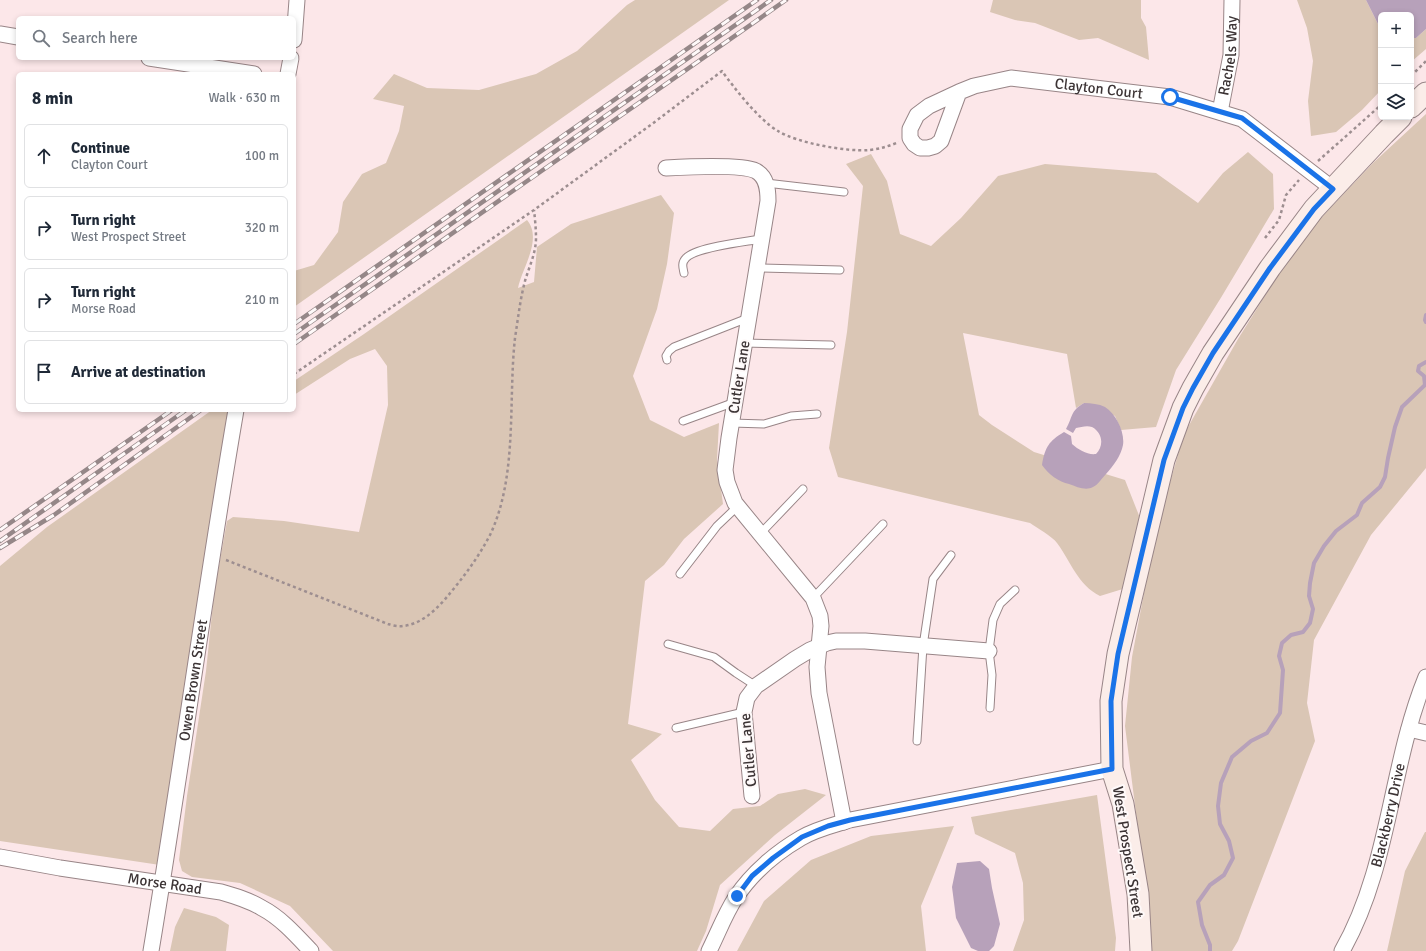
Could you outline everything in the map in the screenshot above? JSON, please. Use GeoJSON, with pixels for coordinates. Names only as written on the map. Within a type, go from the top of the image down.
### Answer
{"type":"FeatureCollection","features":[{"type":"Feature","properties":{"kind":"street"},"geometry":{"type":"LineString","coordinates":[[296,16],[297,0]]}},
{"type":"Feature","properties":{"kind":"street","name":"Rachels Way"},"geometry":{"type":"LineString","coordinates":[[1220,112],[1231,55],[1232,0]]}},
{"type":"Feature","properties":{"kind":"street"},"geometry":{"type":"LineString","coordinates":[[0,34],[16,37]]}},
{"type":"Feature","properties":{"kind":"street"},"geometry":{"type":"LineString","coordinates":[[163,60],[241,72]]}},
{"type":"Feature","properties":{"kind":"street"},"geometry":{"type":"LineString","coordinates":[[288,72],[291,60]]}},
{"type":"Feature","properties":{"kind":"street","name":"Clayton Court"},"geometry":{"type":"LineString","coordinates":[[910,138],[910,128],[917,115],[929,106],[974,86],[1011,78],[1170,97],[1242,118],[1333,189]]}},
{"type":"Feature","properties":{"kind":"street"},"geometry":{"type":"LineString","coordinates":[[910,138],[914,144],[920,148],[935,146],[941,142],[959,92]]}},
{"type":"Feature","properties":{"kind":"street"},"geometry":{"type":"LineString","coordinates":[[1414,105],[1426,93]]}},
{"type":"Feature","properties":{"kind":"street","name":"West Prospect Street"},"geometry":{"type":"LineString","coordinates":[[1140,951],[1138,894],[1123,804],[1112,769],[1111,701],[1118,654],[1164,460],[1183,408],[1193,388],[1213,353],[1270,268],[1314,209],[1398,120]]}},
{"type":"Feature","properties":{"kind":"street"},"geometry":{"type":"LineString","coordinates":[[666,168],[742,168],[756,171],[766,183]]}},
{"type":"Feature","properties":{"kind":"street","name":"Cutler Lane"},"geometry":{"type":"LineString","coordinates":[[766,183],[768,201],[725,470],[730,494],[760,534],[813,598],[820,616],[820,646],[817,667],[819,693],[844,822]]}},
{"type":"Feature","properties":{"kind":"street","name":"Owen Brown Street"},"geometry":{"type":"LineString","coordinates":[[151,951],[163,884],[212,555],[236,412]]}},
{"type":"Feature","properties":{"kind":"street","name":"Cutler Lane"},"geometry":{"type":"LineString","coordinates":[[752,796],[744,712],[746,698],[756,686],[795,659],[820,646],[836,642],[865,640],[988,651]]}},
{"type":"Feature","properties":{"kind":"street","name":"Blackberry Drive"},"geometry":{"type":"LineString","coordinates":[[1342,951],[1354,931],[1372,882],[1409,729],[1426,677]]}},
{"type":"Feature","properties":{"kind":"street"},"geometry":{"type":"LineString","coordinates":[[1409,729],[1426,733]]}},
{"type":"Feature","properties":{"kind":"street"},"geometry":{"type":"LineString","coordinates":[[709,951],[731,905],[752,876],[773,858],[802,837],[828,826],[844,822],[1112,769]]}},
{"type":"Feature","properties":{"kind":"street","name":"Morse Road"},"geometry":{"type":"LineString","coordinates":[[0,857],[60,868],[221,892],[252,902],[276,917],[311,951]]}},
{"type":"Feature","properties":{"kind":"lane"},"geometry":{"type":"LineString","coordinates":[[766,183],[844,192]]}},
{"type":"Feature","properties":{"kind":"lane"},"geometry":{"type":"LineString","coordinates":[[684,273],[683,263],[686,258],[692,254],[712,248],[761,239]]}},
{"type":"Feature","properties":{"kind":"lane"},"geometry":{"type":"LineString","coordinates":[[757,268],[840,270]]}},
{"type":"Feature","properties":{"kind":"lane"},"geometry":{"type":"LineString","coordinates":[[667,360],[666,356],[668,351],[674,347],[749,318]]}},
{"type":"Feature","properties":{"kind":"lane"},"geometry":{"type":"LineString","coordinates":[[745,343],[831,344]]}},
{"type":"Feature","properties":{"kind":"lane"},"geometry":{"type":"LineString","coordinates":[[683,421],[735,402]]}},
{"type":"Feature","properties":{"kind":"lane"},"geometry":{"type":"LineString","coordinates":[[732,423],[764,424],[791,416],[817,414]]}},
{"type":"Feature","properties":{"kind":"lane"},"geometry":{"type":"LineString","coordinates":[[760,534],[803,489]]}},
{"type":"Feature","properties":{"kind":"lane"},"geometry":{"type":"LineString","coordinates":[[680,574],[717,526],[738,506]]}},
{"type":"Feature","properties":{"kind":"lane"},"geometry":{"type":"LineString","coordinates":[[813,598],[883,524]]}},
{"type":"Feature","properties":{"kind":"lane"},"geometry":{"type":"LineString","coordinates":[[917,741],[923,646],[933,579],[950,555]]}},
{"type":"Feature","properties":{"kind":"lane"},"geometry":{"type":"LineString","coordinates":[[990,708],[992,675],[988,651],[993,620],[1000,604],[1015,590]]}},
{"type":"Feature","properties":{"kind":"lane"},"geometry":{"type":"LineString","coordinates":[[668,644],[714,657],[736,674],[756,686]]}},
{"type":"Feature","properties":{"kind":"lane"},"geometry":{"type":"LineString","coordinates":[[676,728],[744,712]]}},
{"type":"Feature","properties":{"kind":"path"},"geometry":{"type":"LineString","coordinates":[[1414,73],[1426,61]]}},
{"type":"Feature","properties":{"kind":"path"},"geometry":{"type":"LineString","coordinates":[[296,373],[534,210],[722,71],[741,96],[772,128],[794,139],[810,144],[868,150],[884,147],[910,138]]}},
{"type":"Feature","properties":{"kind":"path"},"geometry":{"type":"LineString","coordinates":[[1318,161],[1378,108]]}},
{"type":"Feature","properties":{"kind":"path"},"geometry":{"type":"LineString","coordinates":[[1266,238],[1279,220],[1286,194],[1296,184]]}},
{"type":"Feature","properties":{"kind":"path"},"geometry":{"type":"LineString","coordinates":[[212,555],[388,624],[402,626],[414,623],[428,616],[444,601],[474,563],[490,534],[502,498],[508,462],[514,348],[519,306],[532,259],[536,238],[534,210]]}},
{"type":"Feature","properties":{"kind":"shaded area"},"geometry":{"type":"Polygon","coordinates":[[[635,0],[729,0],[296,306],[296,270],[314,265],[338,232],[343,202],[362,174],[386,163],[399,131],[404,106],[373,99],[394,74],[427,88],[479,90],[536,74],[577,51],[627,5],[635,0]]]}},
{"type":"Feature","properties":{"kind":"shaded area"},"geometry":{"type":"Polygon","coordinates":[[[993,0],[1141,0],[1141,18],[1146,27],[1149,60],[1098,38],[1079,40],[1035,23],[1015,20],[990,12],[993,0]]]}},
{"type":"Feature","properties":{"kind":"shaded area"},"geometry":{"type":"Polygon","coordinates":[[[1297,0],[1366,0],[1378,24],[1378,93],[1362,110],[1336,132],[1311,136],[1308,101],[1313,61],[1307,28],[1297,0]]]}},
{"type":"Feature","properties":{"kind":"shaded area"},"geometry":{"type":"Polygon","coordinates":[[[1366,0],[1426,0],[1426,29],[1416,38],[1414,38],[1414,12],[1378,12],[1378,24],[1366,0]]]}},
{"type":"Feature","properties":{"kind":"shaded area"},"geometry":{"type":"Polygon","coordinates":[[[1426,29],[1426,49],[1414,59],[1414,38],[1426,29]]]}},
{"type":"Feature","properties":{"kind":"shaded area"},"geometry":{"type":"Polygon","coordinates":[[[1426,114],[1426,468],[1371,535],[1314,640],[1307,703],[1315,741],[1238,941],[1232,951],[1151,951],[1150,925],[1125,726],[1132,657],[1155,534],[1184,434],[1238,339],[1299,241],[1373,163],[1426,114]]]}},
{"type":"Feature","properties":{"kind":"shaded area"},"geometry":{"type":"Polygon","coordinates":[[[1248,152],[1273,174],[1274,209],[1176,370],[1156,427],[1121,430],[1115,416],[1084,403],[1076,408],[1067,354],[963,333],[979,415],[1034,452],[1125,480],[1140,518],[1126,588],[1100,596],[1092,591],[1080,579],[1055,540],[1030,523],[838,477],[829,448],[847,332],[863,186],[846,164],[871,154],[887,181],[900,234],[931,246],[961,218],[998,176],[1045,164],[1156,173],[1198,203],[1223,173],[1248,152]]]}},
{"type":"Feature","properties":{"kind":"shaded area"},"geometry":{"type":"Polygon","coordinates":[[[661,195],[674,213],[667,264],[657,309],[633,376],[650,420],[684,437],[719,423],[717,460],[723,504],[684,539],[664,565],[645,581],[628,724],[662,734],[631,760],[655,800],[679,827],[710,831],[733,809],[760,806],[778,794],[805,789],[826,795],[775,835],[720,885],[706,931],[697,951],[333,951],[290,906],[240,883],[192,877],[182,871],[179,860],[206,671],[214,594],[227,521],[233,517],[284,521],[359,532],[388,405],[387,366],[375,349],[350,359],[296,394],[296,380],[527,220],[533,236],[532,245],[518,288],[534,282],[537,247],[571,224],[661,195]]]}},
{"type":"Feature","properties":{"kind":"shaded area"},"geometry":{"type":"Polygon","coordinates":[[[1084,403],[1100,405],[1109,410],[1119,424],[1123,435],[1123,445],[1119,457],[1097,485],[1087,489],[1061,481],[1042,465],[1048,445],[1064,432],[1071,436],[1072,444],[1080,450],[1093,454],[1096,454],[1099,451],[1101,444],[1100,436],[1092,427],[1086,426],[1076,428],[1073,433],[1066,429],[1076,409],[1084,403]]]}},
{"type":"Feature","properties":{"kind":"shaded area"},"geometry":{"type":"Polygon","coordinates":[[[209,412],[230,412],[223,442],[160,865],[0,841],[0,566],[47,527],[209,412]]]}},
{"type":"Feature","properties":{"kind":"shaded area"},"geometry":{"type":"Polygon","coordinates":[[[1097,795],[1116,938],[1115,951],[1013,951],[1024,920],[1023,883],[1015,853],[975,834],[971,817],[1097,795]]]}},
{"type":"Feature","properties":{"kind":"shaded area"},"geometry":{"type":"Polygon","coordinates":[[[954,826],[921,906],[926,951],[737,951],[764,901],[811,860],[871,836],[954,826]]]}},
{"type":"Feature","properties":{"kind":"shaded area"},"geometry":{"type":"Polygon","coordinates":[[[1425,832],[1426,951],[1387,951],[1405,871],[1425,832]]]}},
{"type":"Feature","properties":{"kind":"shaded area"},"geometry":{"type":"Polygon","coordinates":[[[980,861],[989,869],[1000,924],[994,946],[989,951],[978,951],[971,948],[956,918],[952,887],[957,863],[980,861]]]}},
{"type":"Feature","properties":{"kind":"shaded area"},"geometry":{"type":"Polygon","coordinates":[[[184,908],[216,917],[229,925],[226,951],[170,951],[175,927],[184,908]]]}},
{"type":"Feature","properties":{"kind":"waterway"},"geometry":{"type":"LineString","coordinates":[[1426,315],[1426,322]]}},
{"type":"Feature","properties":{"kind":"waterway"},"geometry":{"type":"LineString","coordinates":[[1210,951],[1210,945],[1202,925],[1198,902],[1210,885],[1224,875],[1233,858],[1229,841],[1220,824],[1218,806],[1221,783],[1232,757],[1251,741],[1267,733],[1280,713],[1283,670],[1279,656],[1282,643],[1291,635],[1303,632],[1310,623],[1313,609],[1309,596],[1314,563],[1324,546],[1336,531],[1357,515],[1362,503],[1380,487],[1385,477],[1395,427],[1402,407],[1425,385],[1424,376],[1418,371],[1419,366],[1426,362]]}},
{"type":"Feature","properties":{"kind":"railway"},"geometry":{"type":"LineString","coordinates":[[296,323],[757,0]]}},
{"type":"Feature","properties":{"kind":"railway"},"geometry":{"type":"LineString","coordinates":[[296,333],[771,0]]}},
{"type":"Feature","properties":{"kind":"railway"},"geometry":{"type":"LineString","coordinates":[[296,343],[786,0]]}},
{"type":"Feature","properties":{"kind":"railway"},"geometry":{"type":"LineString","coordinates":[[0,530],[169,412]]}},
{"type":"Feature","properties":{"kind":"railway"},"geometry":{"type":"LineString","coordinates":[[0,541],[183,412]]}},
{"type":"Feature","properties":{"kind":"railway"},"geometry":{"type":"LineString","coordinates":[[0,548],[54,515],[198,412]]}},
{"type":"Feature","properties":{"kind":"route"},"geometry":{"type":"LineString","coordinates":[[737,896],[752,876],[773,858],[802,837],[828,826],[850,820],[1112,769],[1111,701],[1118,654],[1164,460],[1183,408],[1213,353],[1270,268],[1314,209],[1333,189],[1242,118],[1170,97]]}}]}
